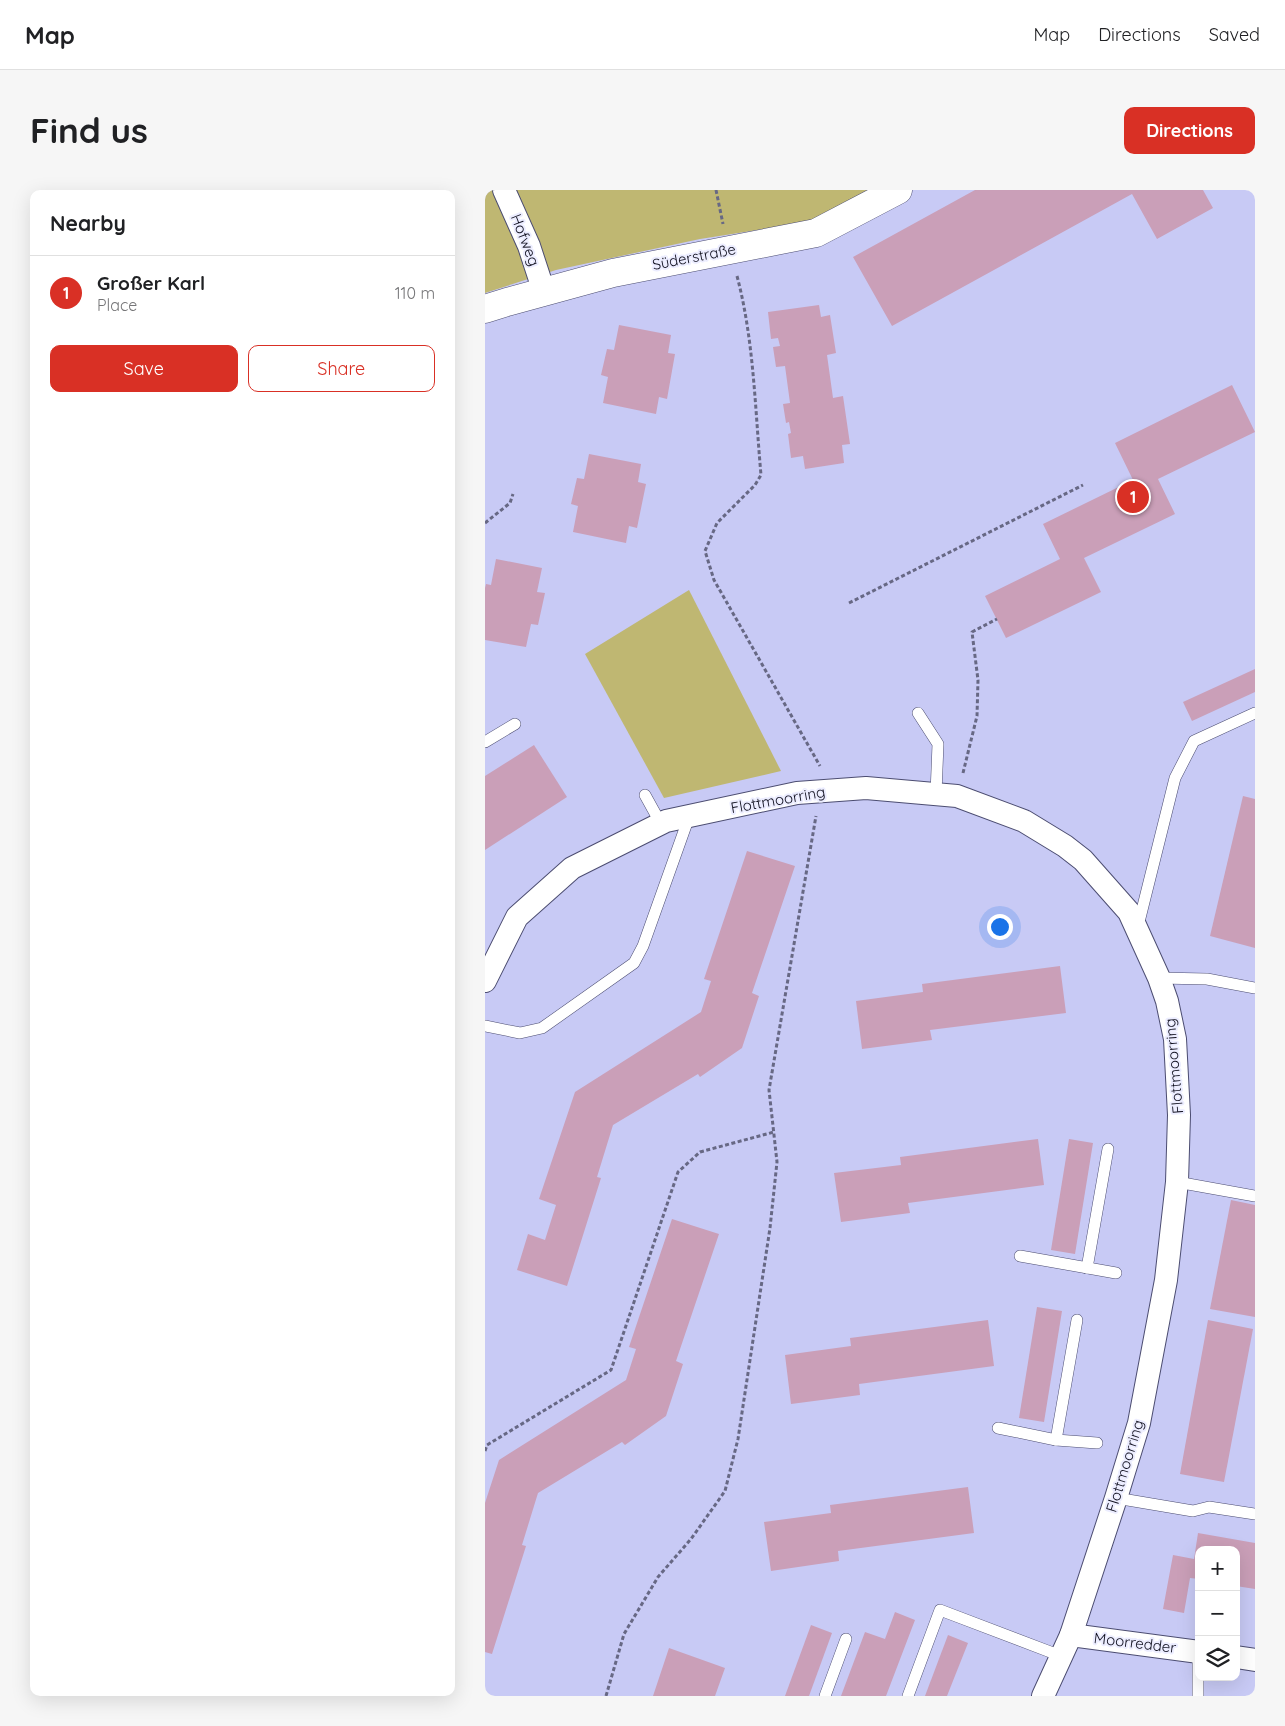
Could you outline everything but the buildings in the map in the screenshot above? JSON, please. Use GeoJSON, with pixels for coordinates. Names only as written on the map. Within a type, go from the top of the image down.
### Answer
{"type":"FeatureCollection","features":[{"type":"Feature","properties":{"kind":"street","name":"Hofweg"},"geometry":{"type":"LineString","coordinates":[[504,190],[529,246],[544,292]]}},
{"type":"Feature","properties":{"kind":"street","name":"Süderstraße"},"geometry":{"type":"LineString","coordinates":[[485,309],[613,273],[816,233],[897,190]]}},
{"type":"Feature","properties":{"kind":"street","name":"Flottmoorring"},"geometry":{"type":"LineString","coordinates":[[485,982],[517,917],[572,868],[667,821],[797,793],[866,788],[947,795],[1024,821],[1065,846],[1083,860],[1129,912],[1159,978],[1167,1001],[1175,1039],[1179,1115],[1177,1182],[1164,1298],[1139,1423],[1117,1498],[1071,1635],[1043,1696]]}},
{"type":"Feature","properties":{"kind":"street","name":"Moorredder"},"geometry":{"type":"LineString","coordinates":[[1071,1635],[1195,1652]]}},
{"type":"Feature","properties":{"kind":"street"},"geometry":{"type":"LineString","coordinates":[[1240,1658],[1255,1660]]}},
{"type":"Feature","properties":{"kind":"lane"},"geometry":{"type":"LineString","coordinates":[[918,713],[938,744],[947,795]]}},
{"type":"Feature","properties":{"kind":"lane"},"geometry":{"type":"LineString","coordinates":[[1137,930],[1175,778],[1194,741],[1255,713]]}},
{"type":"Feature","properties":{"kind":"lane"},"geometry":{"type":"LineString","coordinates":[[485,742],[515,724]]}},
{"type":"Feature","properties":{"kind":"lane"},"geometry":{"type":"LineString","coordinates":[[645,795],[661,824]]}},
{"type":"Feature","properties":{"kind":"lane"},"geometry":{"type":"LineString","coordinates":[[485,1026],[520,1033],[542,1028],[634,963],[643,946],[689,817]]}},
{"type":"Feature","properties":{"kind":"lane"},"geometry":{"type":"LineString","coordinates":[[1159,978],[1207,979],[1255,988]]}},
{"type":"Feature","properties":{"kind":"lane"},"geometry":{"type":"LineString","coordinates":[[1087,1268],[1108,1149]]}},
{"type":"Feature","properties":{"kind":"lane"},"geometry":{"type":"LineString","coordinates":[[1177,1182],[1255,1196]]}},
{"type":"Feature","properties":{"kind":"lane"},"geometry":{"type":"LineString","coordinates":[[1020,1256],[1116,1273]]}},
{"type":"Feature","properties":{"kind":"lane"},"geometry":{"type":"LineString","coordinates":[[1056,1440],[1077,1320]]}},
{"type":"Feature","properties":{"kind":"lane"},"geometry":{"type":"LineString","coordinates":[[998,1428],[1056,1440],[1097,1443]]}},
{"type":"Feature","properties":{"kind":"lane"},"geometry":{"type":"LineString","coordinates":[[1117,1498],[1193,1511],[1209,1507],[1255,1514]]}},
{"type":"Feature","properties":{"kind":"lane"},"geometry":{"type":"LineString","coordinates":[[907,1696],[940,1610],[1061,1656]]}},
{"type":"Feature","properties":{"kind":"lane"},"geometry":{"type":"LineString","coordinates":[[825,1696],[846,1639]]}},
{"type":"Feature","properties":{"kind":"lane"},"geometry":{"type":"LineString","coordinates":[[1198,1681],[1198,1696]]}},
{"type":"Feature","properties":{"kind":"path"},"geometry":{"type":"LineString","coordinates":[[607,1696],[624,1634],[658,1577],[691,1539],[725,1491],[738,1439],[770,1228],[777,1162],[769,1090],[813,832],[822,791],[822,769],[714,580],[705,551],[717,523],[755,485],[761,475],[746,316],[716,190]]}},
{"type":"Feature","properties":{"kind":"path"},"geometry":{"type":"LineString","coordinates":[[849,603],[1083,485]]}},
{"type":"Feature","properties":{"kind":"path"},"geometry":{"type":"LineString","coordinates":[[485,522],[510,503],[513,494]]}},
{"type":"Feature","properties":{"kind":"path"},"geometry":{"type":"LineString","coordinates":[[947,795],[977,716],[978,680],[972,632],[997,619]]}},
{"type":"Feature","properties":{"kind":"path"},"geometry":{"type":"LineString","coordinates":[[485,1451],[487,1445],[611,1370],[678,1172],[700,1152],[774,1132]]}},
{"type":"Feature","properties":{"kind":"shaded area"},"geometry":{"type":"Polygon","coordinates":[[[485,190],[876,190],[808,222],[700,239],[556,270],[485,293],[485,190]]]}},
{"type":"Feature","properties":{"kind":"shaded area"},"geometry":{"type":"Polygon","coordinates":[[[689,590],[781,771],[664,798],[585,654],[689,590]]]}},
{"type":"Feature","properties":{"kind":"place","name":"Großer Karl"},"geometry":{"type":"Point","coordinates":[1133,497]}}]}
